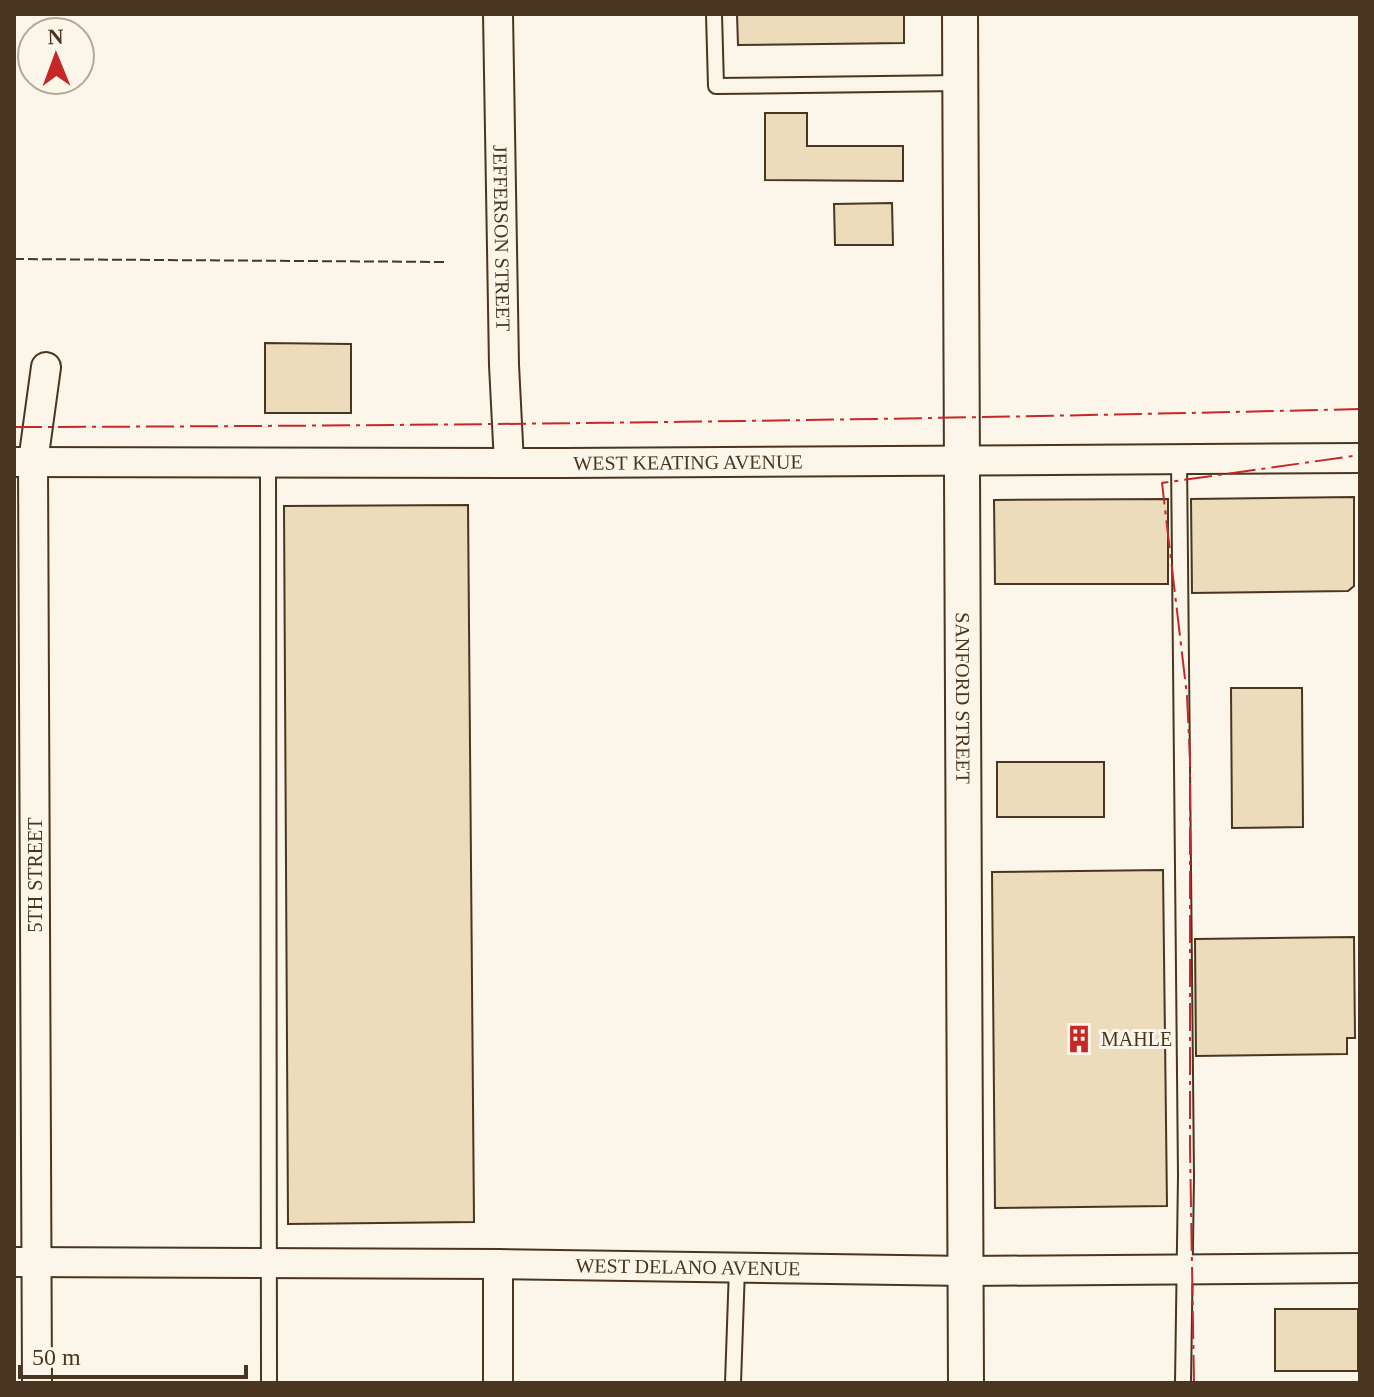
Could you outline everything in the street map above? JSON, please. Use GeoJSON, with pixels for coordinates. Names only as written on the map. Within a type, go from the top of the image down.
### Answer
{"type":"FeatureCollection","features":[{"type":"Feature","properties":{"kind":"street","name":"JEFFERSON STREET"},"geometry":{"type":"LineString","coordinates":[[498,14],[504,365],[509,463]]}},
{"type":"Feature","properties":{"kind":"street","name":"SANFORD STREET"},"geometry":{"type":"LineString","coordinates":[[960,14],[968,1271],[966,1383]]}},
{"type":"Feature","properties":{"kind":"street","name":"5TH STREET"},"geometry":{"type":"LineString","coordinates":[[37,1383],[25,1262],[24,462],[46,367]]}},
{"type":"Feature","properties":{"kind":"street","name":"WEST KEATING AVENUE"},"geometry":{"type":"LineString","coordinates":[[24,462],[509,463],[1360,458]]}},
{"type":"Feature","properties":{"kind":"street","name":"WEST DELANO AVENUE"},"geometry":{"type":"LineString","coordinates":[[25,1262],[498,1264],[968,1271],[1360,1268]]}},
{"type":"Feature","properties":{"kind":"street"},"geometry":{"type":"LineString","coordinates":[[498,1264],[498,1383]]}},
{"type":"Feature","properties":{"kind":"lane"},"geometry":{"type":"LineString","coordinates":[[714,14],[716,86],[960,83]]}},
{"type":"Feature","properties":{"kind":"lane"},"geometry":{"type":"LineString","coordinates":[[1179,459],[1186,1161],[1183,1383]]}},
{"type":"Feature","properties":{"kind":"lane"},"geometry":{"type":"LineString","coordinates":[[268,462],[269,1383]]}},
{"type":"Feature","properties":{"kind":"lane"},"geometry":{"type":"LineString","coordinates":[[733,1383],[737,1268]]}},
{"type":"Feature","properties":{"kind":"building"},"geometry":{"type":"Polygon","coordinates":[[[737,14],[904,14],[904,43],[738,45],[737,14]]]}},
{"type":"Feature","properties":{"kind":"building"},"geometry":{"type":"Polygon","coordinates":[[[765,113],[807,113],[807,146],[903,146],[903,181],[765,180],[765,113]]]}},
{"type":"Feature","properties":{"kind":"building"},"geometry":{"type":"Polygon","coordinates":[[[892,203],[893,245],[835,245],[834,204],[892,203]]]}},
{"type":"Feature","properties":{"kind":"building"},"geometry":{"type":"Polygon","coordinates":[[[265,343],[351,344],[351,413],[265,413],[265,343]]]}},
{"type":"Feature","properties":{"kind":"building"},"geometry":{"type":"Polygon","coordinates":[[[1354,497],[1354,586],[1348,591],[1192,593],[1191,499],[1354,497]]]}},
{"type":"Feature","properties":{"kind":"building"},"geometry":{"type":"Polygon","coordinates":[[[1168,499],[1168,584],[995,584],[994,500],[1168,499]]]}},
{"type":"Feature","properties":{"kind":"building"},"geometry":{"type":"Polygon","coordinates":[[[468,505],[474,1222],[288,1224],[284,506],[468,505]]]}},
{"type":"Feature","properties":{"kind":"building"},"geometry":{"type":"Polygon","coordinates":[[[1231,688],[1302,688],[1303,827],[1232,828],[1231,688]]]}},
{"type":"Feature","properties":{"kind":"building"},"geometry":{"type":"Polygon","coordinates":[[[997,762],[1104,762],[1104,817],[997,817],[997,762]]]}},
{"type":"Feature","properties":{"kind":"building","name":"MAHLE"},"geometry":{"type":"Polygon","coordinates":[[[1163,870],[1167,1206],[995,1208],[992,872],[1163,870]]]}},
{"type":"Feature","properties":{"kind":"building"},"geometry":{"type":"Polygon","coordinates":[[[1354,937],[1355,1038],[1347,1038],[1347,1054],[1196,1056],[1195,939],[1354,937]]]}},
{"type":"Feature","properties":{"kind":"building"},"geometry":{"type":"Polygon","coordinates":[[[1275,1309],[1358,1309],[1358,1371],[1275,1371],[1275,1309]]]}},
{"type":"Feature","properties":{"kind":"fence"},"geometry":{"type":"LineString","coordinates":[[14,259],[448,262]]}},
{"type":"Feature","properties":{"kind":"power"},"geometry":{"type":"LineString","coordinates":[[14,427],[687,422],[1360,409]]}},
{"type":"Feature","properties":{"kind":"power"},"geometry":{"type":"LineString","coordinates":[[1194,1383],[1190,1147],[1190,758],[1187,696],[1162,483],[1360,455]]}},
{"type":"Feature","properties":{"kind":"place","name":"MAHLE"},"geometry":{"type":"Point","coordinates":[1079,1039]}}]}
